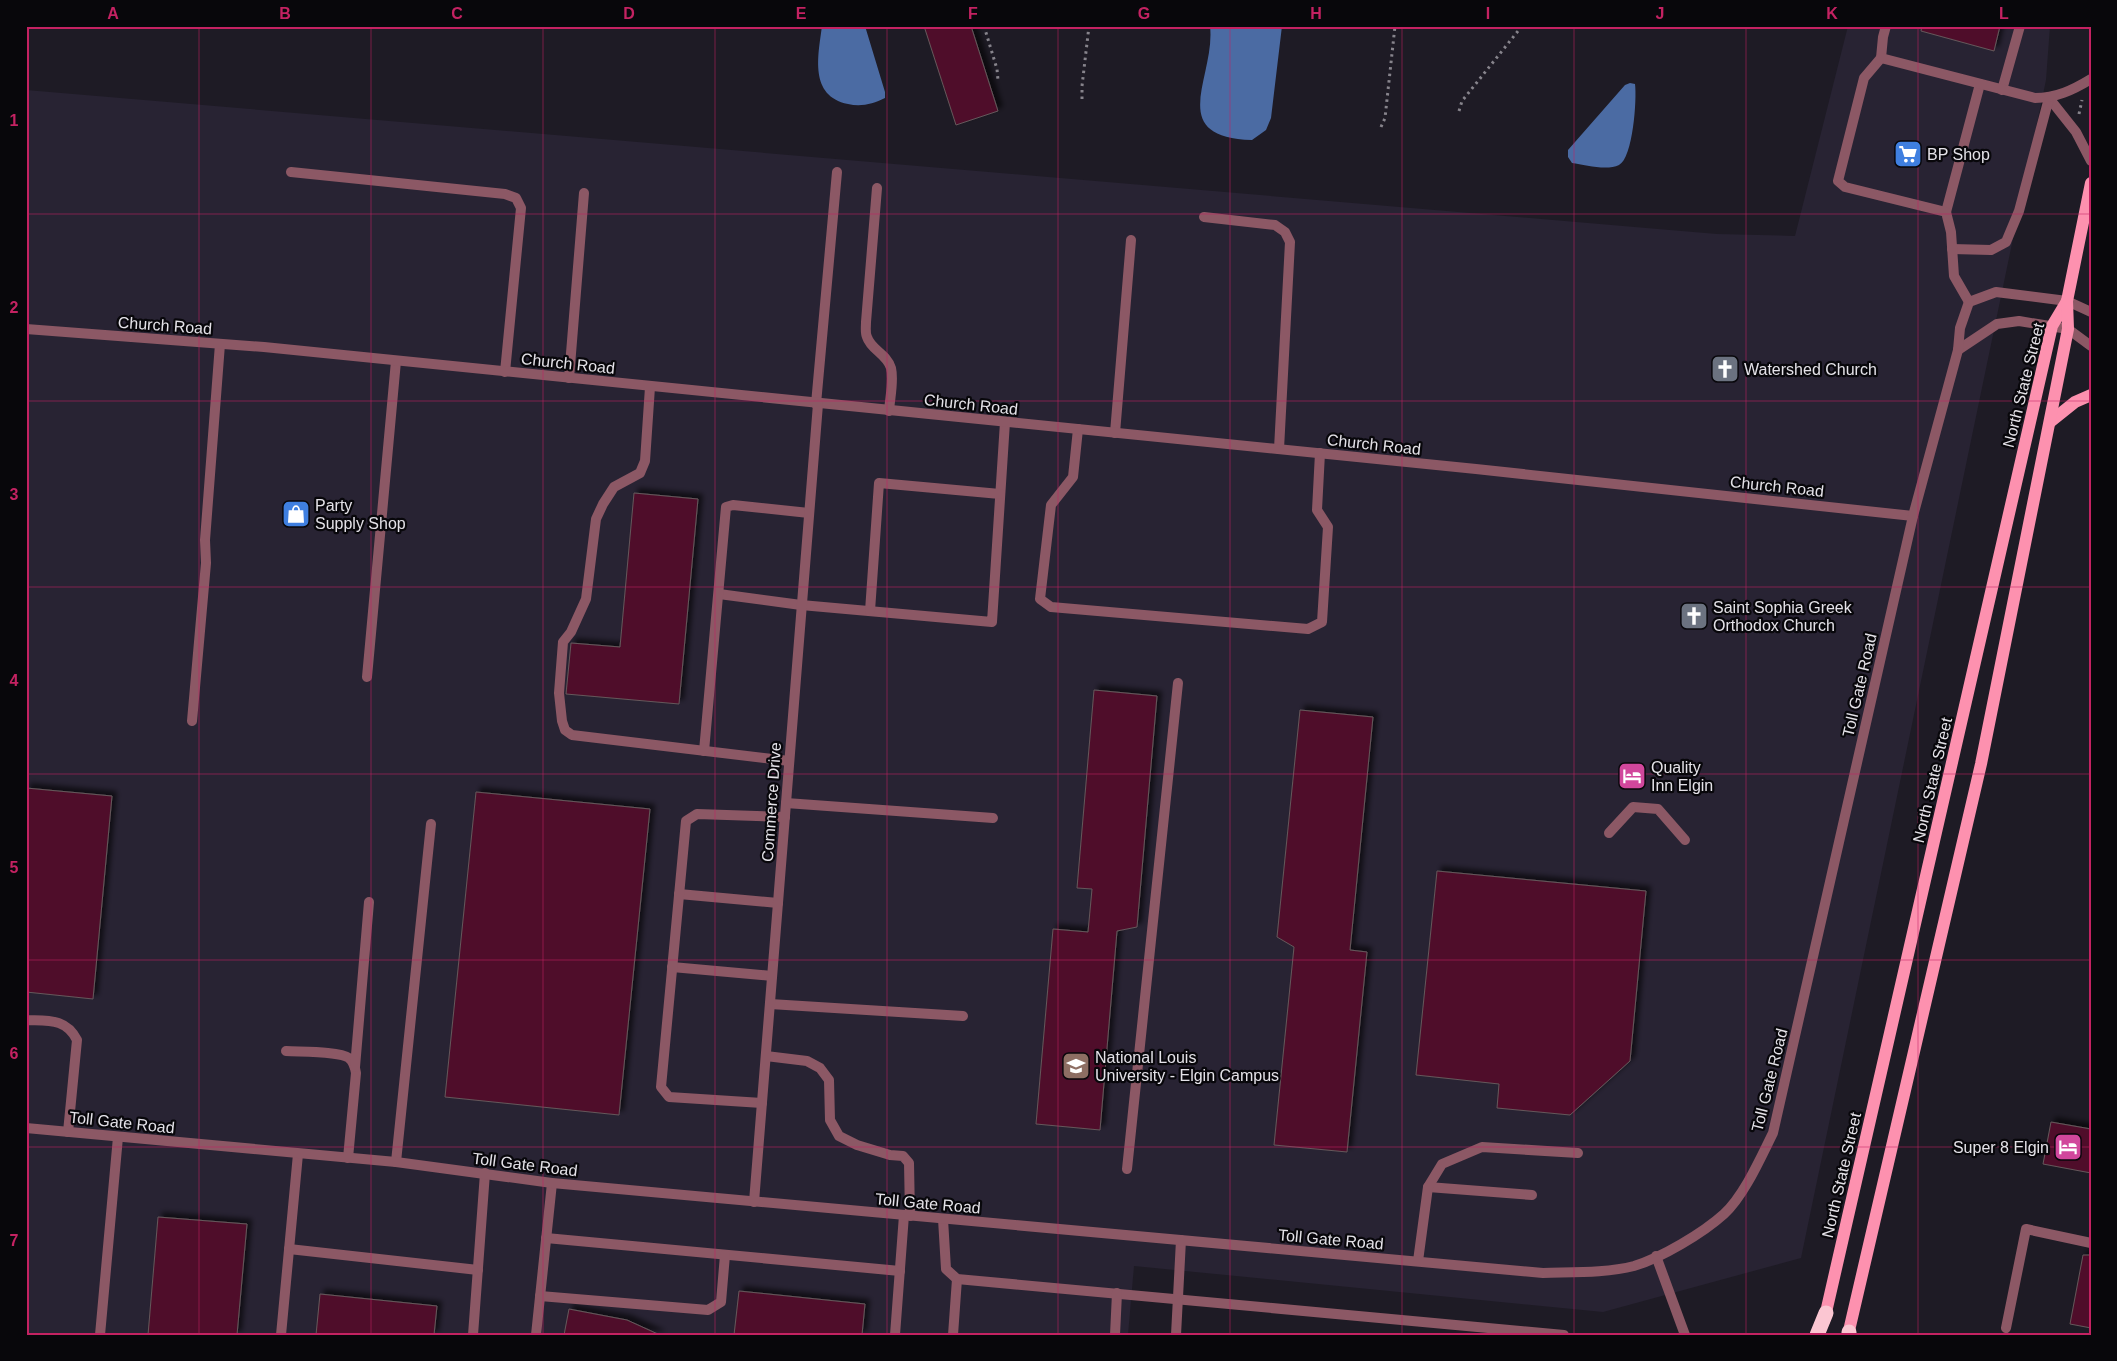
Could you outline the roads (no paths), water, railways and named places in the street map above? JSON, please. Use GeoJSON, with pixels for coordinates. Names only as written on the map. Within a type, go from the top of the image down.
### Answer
{"type":"FeatureCollection","features":[{"type":"Feature","properties":{"kind":"highway"},"geometry":{"type":"LineString","coordinates":[[1817,1335],[1826,1313]]}},
{"type":"Feature","properties":{"kind":"main road"},"geometry":{"type":"LineString","coordinates":[[2067,301],[2091,183]]}},
{"type":"Feature","properties":{"kind":"main road","name":"North State Street"},"geometry":{"type":"LineString","coordinates":[[1821,1335],[2052,326],[2067,301]]}},
{"type":"Feature","properties":{"kind":"main road","name":"North State Street"},"geometry":{"type":"LineString","coordinates":[[1848,1334],[1981,764],[2068,329],[2067,301]]}},
{"type":"Feature","properties":{"kind":"main road"},"geometry":{"type":"LineString","coordinates":[[2050,422],[2075,402],[2091,395]]}},
{"type":"Feature","properties":{"kind":"street"},"geometry":{"type":"LineString","coordinates":[[1886,26],[1882,37],[1881,58],[1864,78],[1838,181],[1845,187],[1946,212]]}},
{"type":"Feature","properties":{"kind":"street"},"geometry":{"type":"LineString","coordinates":[[2002,90],[2020,26]]}},
{"type":"Feature","properties":{"kind":"street"},"geometry":{"type":"LineString","coordinates":[[1881,58],[2035,98],[2048,98],[2074,90],[2091,79]]}},
{"type":"Feature","properties":{"kind":"street"},"geometry":{"type":"LineString","coordinates":[[1980,84],[1946,212],[1954,276],[1969,302],[1996,292],[2067,301],[2091,312]]}},
{"type":"Feature","properties":{"kind":"street"},"geometry":{"type":"LineString","coordinates":[[2048,98],[2076,132],[2091,161]]}},
{"type":"Feature","properties":{"kind":"street"},"geometry":{"type":"LineString","coordinates":[[1952,249],[1991,250],[2006,242],[2019,211],[2048,98]]}},
{"type":"Feature","properties":{"kind":"street"},"geometry":{"type":"LineString","coordinates":[[291,172],[505,194],[516,198],[521,208],[505,372]]}},
{"type":"Feature","properties":{"kind":"street","name":"Commerce Drive"},"geometry":{"type":"LineString","coordinates":[[754,1202],[837,172]]}},
{"type":"Feature","properties":{"kind":"street"},"geometry":{"type":"LineString","coordinates":[[877,188],[866,336],[870,345],[886,359],[890,366],[892,376],[890,411]]}},
{"type":"Feature","properties":{"kind":"street"},"geometry":{"type":"LineString","coordinates":[[569,378],[584,193]]}},
{"type":"Feature","properties":{"kind":"street"},"geometry":{"type":"LineString","coordinates":[[1204,217],[1275,225],[1285,232],[1290,242],[1279,449]]}},
{"type":"Feature","properties":{"kind":"street"},"geometry":{"type":"LineString","coordinates":[[1115,433],[1131,240]]}},
{"type":"Feature","properties":{"kind":"street","name":"Toll Gate Road"},"geometry":{"type":"LineString","coordinates":[[26,1128],[118,1138],[396,1162],[552,1183],[1543,1273],[1594,1271],[1634,1266],[1682,1244],[1724,1214],[1751,1176],[1773,1133],[1912,516],[1958,350],[1960,328],[1969,302]]}},
{"type":"Feature","properties":{"kind":"street"},"geometry":{"type":"LineString","coordinates":[[1958,350],[1997,324],[2019,321],[2068,329],[2091,346]]}},
{"type":"Feature","properties":{"kind":"street","name":"Church Road"},"geometry":{"type":"LineString","coordinates":[[26,329],[220,344],[569,378],[1320,453],[1912,516]]}},
{"type":"Feature","properties":{"kind":"street"},"geometry":{"type":"LineString","coordinates":[[192,721],[206,562],[205,540],[220,344]]}},
{"type":"Feature","properties":{"kind":"street"},"geometry":{"type":"LineString","coordinates":[[367,677],[396,361]]}},
{"type":"Feature","properties":{"kind":"street"},"geometry":{"type":"LineString","coordinates":[[650,387],[645,461],[640,473],[614,487],[596,519],[586,599],[563,642],[559,693],[562,722],[565,730],[572,735],[789,762]]}},
{"type":"Feature","properties":{"kind":"street"},"geometry":{"type":"LineString","coordinates":[[719,594],[801,605],[992,622],[1005,422]]}},
{"type":"Feature","properties":{"kind":"street"},"geometry":{"type":"LineString","coordinates":[[1078,429],[1073,477],[1051,505],[1040,599],[1051,606],[1308,629],[1322,622],[1328,527],[1317,510],[1320,453]]}},
{"type":"Feature","properties":{"kind":"street"},"geometry":{"type":"LineString","coordinates":[[870,611],[879,482],[1000,494]]}},
{"type":"Feature","properties":{"kind":"street"},"geometry":{"type":"LineString","coordinates":[[704,751],[726,508],[734,505],[809,513]]}},
{"type":"Feature","properties":{"kind":"street"},"geometry":{"type":"LineString","coordinates":[[1127,1170],[1178,683]]}},
{"type":"Feature","properties":{"kind":"street"},"geometry":{"type":"LineString","coordinates":[[786,803],[993,818]]}},
{"type":"Feature","properties":{"kind":"street"},"geometry":{"type":"LineString","coordinates":[[1609,832],[1633,807],[1658,809],[1684,840]]}},
{"type":"Feature","properties":{"kind":"street"},"geometry":{"type":"LineString","coordinates":[[762,1103],[669,1097],[661,1087],[686,820],[697,814],[785,817]]}},
{"type":"Feature","properties":{"kind":"street"},"geometry":{"type":"LineString","coordinates":[[396,1162],[431,824]]}},
{"type":"Feature","properties":{"kind":"street"},"geometry":{"type":"LineString","coordinates":[[679,894],[778,903]]}},
{"type":"Feature","properties":{"kind":"street"},"geometry":{"type":"LineString","coordinates":[[348,1158],[369,902]]}},
{"type":"Feature","properties":{"kind":"street"},"geometry":{"type":"LineString","coordinates":[[672,967],[772,976]]}},
{"type":"Feature","properties":{"kind":"street"},"geometry":{"type":"LineString","coordinates":[[770,1004],[963,1016]]}},
{"type":"Feature","properties":{"kind":"street"},"geometry":{"type":"LineString","coordinates":[[26,1020],[64,1024],[73,1031],[77,1040],[68,1132]]}},
{"type":"Feature","properties":{"kind":"street"},"geometry":{"type":"LineString","coordinates":[[286,1051],[340,1055],[349,1058],[355,1066]]}},
{"type":"Feature","properties":{"kind":"street"},"geometry":{"type":"LineString","coordinates":[[766,1056],[807,1061],[820,1068],[828,1080],[830,1120],[839,1136],[857,1145],[903,1156],[909,1163],[907,1216],[895,1335]]}},
{"type":"Feature","properties":{"kind":"street"},"geometry":{"type":"LineString","coordinates":[[100,1335],[118,1138]]}},
{"type":"Feature","properties":{"kind":"street"},"geometry":{"type":"LineString","coordinates":[[1418,1261],[1428,1187],[1442,1164],[1482,1146],[1578,1153]]}},
{"type":"Feature","properties":{"kind":"street"},"geometry":{"type":"LineString","coordinates":[[281,1335],[298,1154]]}},
{"type":"Feature","properties":{"kind":"street"},"geometry":{"type":"LineString","coordinates":[[473,1335],[485,1173]]}},
{"type":"Feature","properties":{"kind":"street"},"geometry":{"type":"LineString","coordinates":[[536,1335],[552,1183]]}},
{"type":"Feature","properties":{"kind":"street"},"geometry":{"type":"LineString","coordinates":[[1428,1187],[1532,1195]]}},
{"type":"Feature","properties":{"kind":"street"},"geometry":{"type":"LineString","coordinates":[[943,1219],[946,1269],[957,1278],[1564,1335]]}},
{"type":"Feature","properties":{"kind":"street"},"geometry":{"type":"LineString","coordinates":[[2006,1328],[2026,1229],[2091,1243]]}},
{"type":"Feature","properties":{"kind":"street"},"geometry":{"type":"LineString","coordinates":[[546,1238],[900,1271]]}},
{"type":"Feature","properties":{"kind":"street"},"geometry":{"type":"LineString","coordinates":[[1176,1335],[1181,1240]]}},
{"type":"Feature","properties":{"kind":"street"},"geometry":{"type":"LineString","coordinates":[[289,1249],[478,1270]]}},
{"type":"Feature","properties":{"kind":"street"},"geometry":{"type":"LineString","coordinates":[[540,1296],[708,1310],[721,1302],[725,1255]]}},
{"type":"Feature","properties":{"kind":"street"},"geometry":{"type":"LineString","coordinates":[[1656,1256],[1685,1335]]}},
{"type":"Feature","properties":{"kind":"street"},"geometry":{"type":"LineString","coordinates":[[953,1335],[957,1278]]}},
{"type":"Feature","properties":{"kind":"street"},"geometry":{"type":"LineString","coordinates":[[1115,1335],[1117,1293]]}},
{"type":"Feature","properties":{"kind":"water"},"geometry":{"type":"Polygon","coordinates":[[[822,26],[865,26],[885,92],[885,98],[867,104],[853,105],[836,100],[827,93],[822,84],[818,62],[822,26]]]}},
{"type":"Feature","properties":{"kind":"water"},"geometry":{"type":"Polygon","coordinates":[[[1210,26],[1282,26],[1271,118],[1266,130],[1252,140],[1225,136],[1209,128],[1202,116],[1200,101],[1210,45],[1210,26]]]}},
{"type":"Feature","properties":{"kind":"water"},"geometry":{"type":"Polygon","coordinates":[[[1635,84],[1635,114],[1631,140],[1624,160],[1619,165],[1608,168],[1572,163],[1568,157],[1568,150],[1625,85],[1635,84]]]}},
{"type":"Feature","properties":{"kind":"place","name":"BP Shop"},"geometry":{"type":"Point","coordinates":[1908,154]}},
{"type":"Feature","properties":{"kind":"place","name":"Watershed Church"},"geometry":{"type":"Point","coordinates":[1725,369]}},
{"type":"Feature","properties":{"kind":"place","name":"Party Supply Shop"},"geometry":{"type":"Point","coordinates":[296,514]}},
{"type":"Feature","properties":{"kind":"place","name":"Saint Sophia Greek Orthodox Church"},"geometry":{"type":"Point","coordinates":[1694,616]}},
{"type":"Feature","properties":{"kind":"place","name":"Quality Inn Elgin"},"geometry":{"type":"Point","coordinates":[1632,776]}},
{"type":"Feature","properties":{"kind":"place","name":"National Louis University - Elgin Campus"},"geometry":{"type":"Point","coordinates":[1076,1066]}},
{"type":"Feature","properties":{"kind":"place","name":"Super 8 Elgin"},"geometry":{"type":"Point","coordinates":[2068,1147]}}]}
